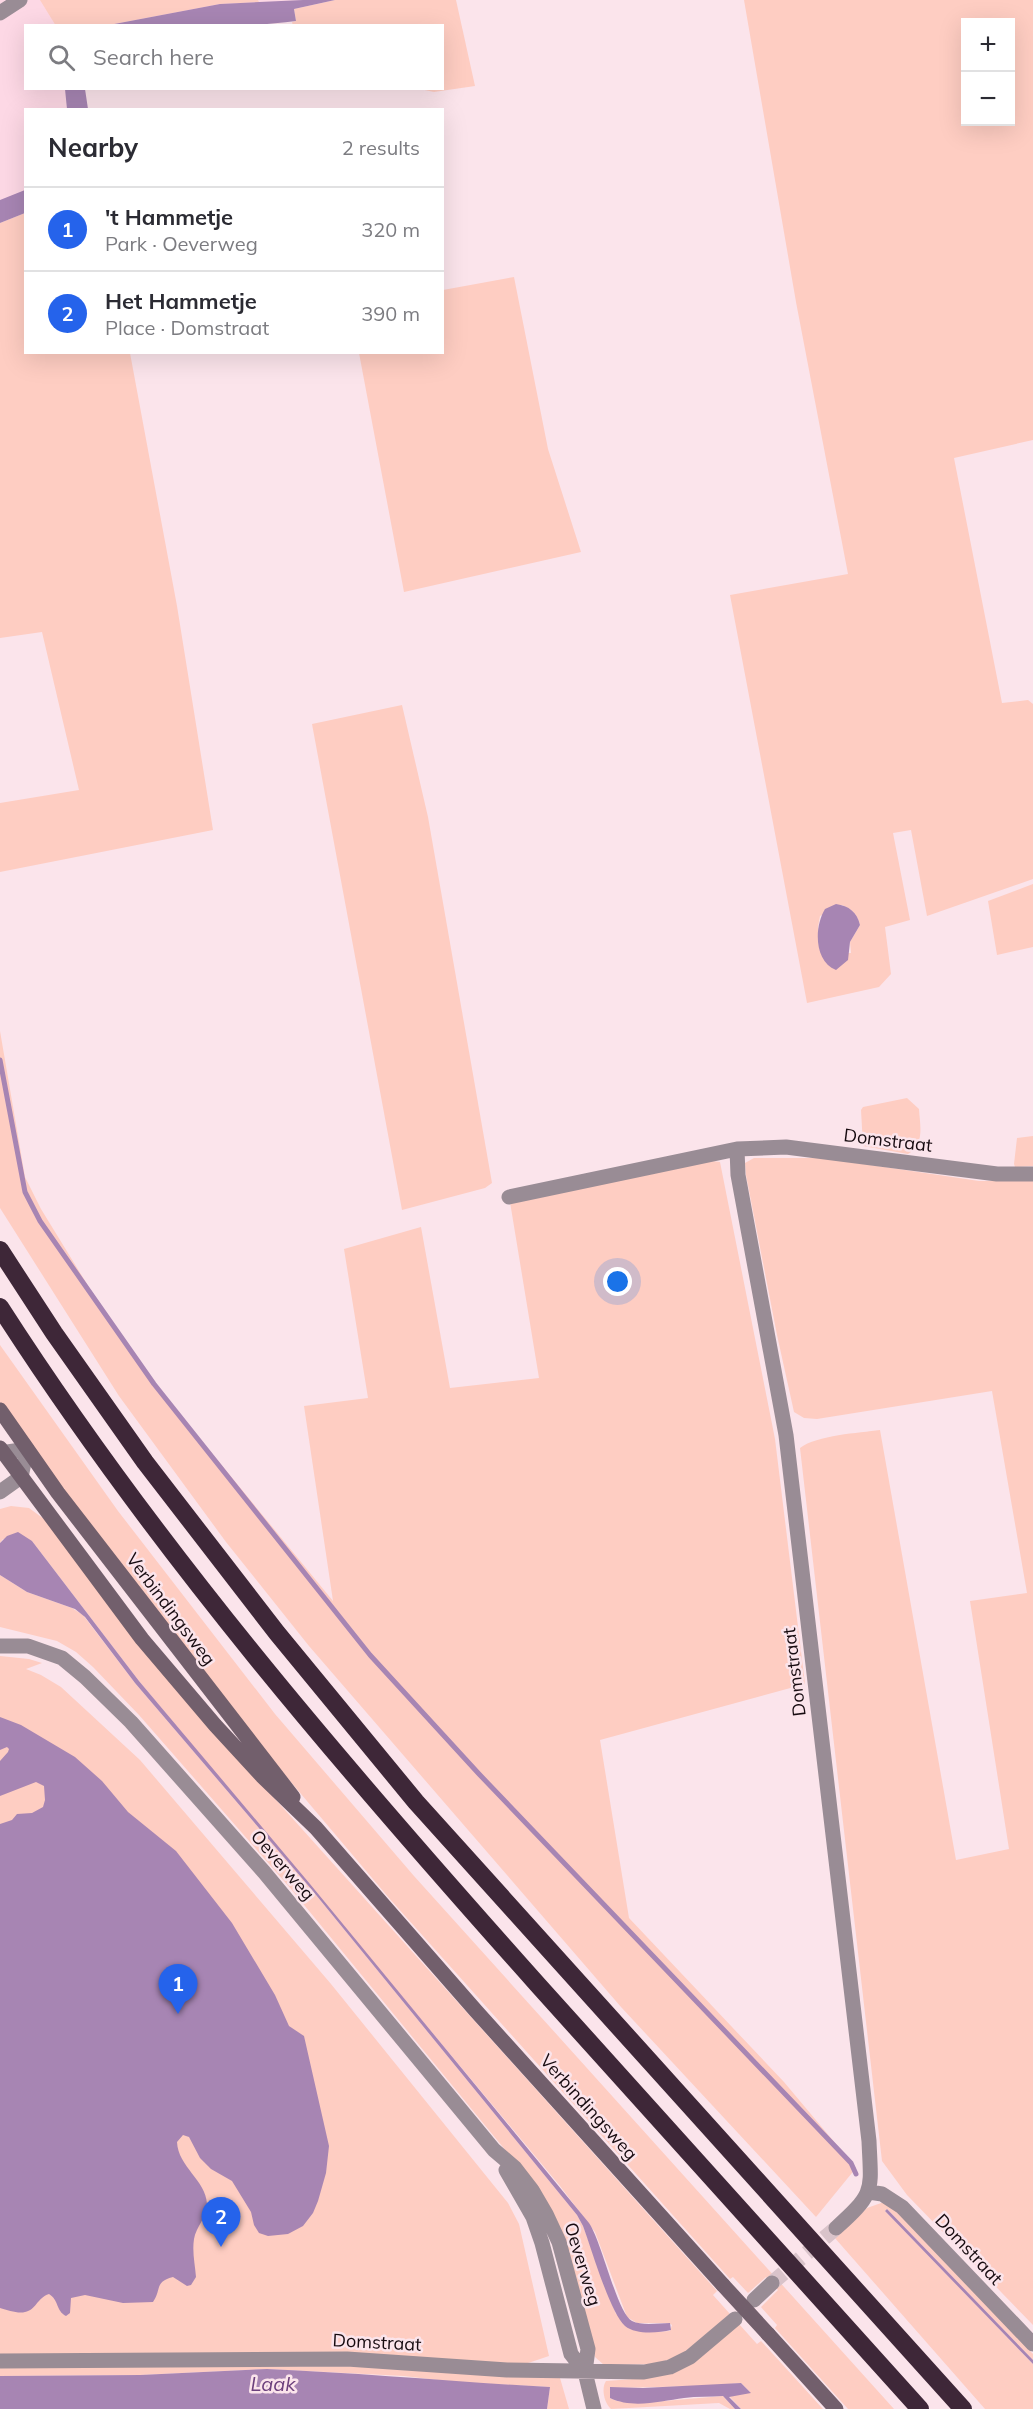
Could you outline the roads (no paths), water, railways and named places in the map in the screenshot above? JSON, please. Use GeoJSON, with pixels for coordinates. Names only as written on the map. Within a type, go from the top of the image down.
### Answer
{"type":"FeatureCollection","features":[{"type":"Feature","properties":{"kind":"highway"},"geometry":{"type":"LineString","coordinates":[[0,1250],[54,1333],[145,1462],[277,1633],[416,1802],[963,2409]]}},
{"type":"Feature","properties":{"kind":"highway"},"geometry":{"type":"LineString","coordinates":[[0,1307],[117,1477],[252,1652],[391,1820],[920,2409]]}},
{"type":"Feature","properties":{"kind":"main road","name":"Verbindingsweg"},"geometry":{"type":"LineString","coordinates":[[0,1410],[198,1676],[272,1767],[316,1828]]}},
{"type":"Feature","properties":{"kind":"main road","name":"Verbindingsweg"},"geometry":{"type":"LineString","coordinates":[[1,1450],[85,1565],[165,1667],[262,1776],[316,1828],[476,2011],[836,2409]]}},
{"type":"Feature","properties":{"kind":"street"},"geometry":{"type":"LineString","coordinates":[[0,14],[20,0]]}},
{"type":"Feature","properties":{"kind":"street","name":"Domstraat"},"geometry":{"type":"LineString","coordinates":[[509,1197],[737,1149],[786,1147],[997,1174],[1033,1174]]}},
{"type":"Feature","properties":{"kind":"street","name":"Domstraat"},"geometry":{"type":"LineString","coordinates":[[737,1149],[738,1175],[786,1435],[869,2140],[869,2192],[882,2194],[902,2207],[1033,2344]]}},
{"type":"Feature","properties":{"kind":"street"},"geometry":{"type":"LineString","coordinates":[[0,1492],[21,1477],[27,1449],[1,1450]]}},
{"type":"Feature","properties":{"kind":"street","name":"Oeverweg"},"geometry":{"type":"LineString","coordinates":[[4,1642],[45,1651],[62,1658],[132,1722],[264,1872],[494,2150],[515,2168],[546,2214],[559,2242],[588,2349],[585,2372],[594,2409]]}},
{"type":"Feature","properties":{"kind":"street"},"geometry":{"type":"LineString","coordinates":[[836,2228],[854,2212],[869,2192]]}},
{"type":"Feature","properties":{"kind":"street"},"geometry":{"type":"LineString","coordinates":[[754,2300],[772,2283]]}},
{"type":"Feature","properties":{"kind":"street","name":"Domstraat"},"geometry":{"type":"LineString","coordinates":[[0,2361],[347,2359],[507,2370],[644,2372],[670,2367],[695,2354],[735,2319]]}},
{"type":"Feature","properties":{"kind":"water"},"geometry":{"type":"Polygon","coordinates":[[[335,0],[294,9],[296,21],[273,24],[114,24],[220,4],[335,0]]]}},
{"type":"Feature","properties":{"kind":"water"},"geometry":{"type":"Polygon","coordinates":[[[65,90],[85,90],[88,108],[67,108],[65,90]]]}},
{"type":"Feature","properties":{"kind":"water"},"geometry":{"type":"Polygon","coordinates":[[[24,190],[24,213],[0,223],[0,200],[24,190]]]}},
{"type":"Feature","properties":{"kind":"water"},"geometry":{"type":"Polygon","coordinates":[[[836,904],[852,910],[860,925],[850,942],[848,960],[836,970],[823,959],[818,934],[821,916],[825,909],[836,904]]]}},
{"type":"Feature","properties":{"kind":"water"},"geometry":{"type":"Polygon","coordinates":[[[18,1532],[32,1541],[139,1681],[310,1884],[589,2223],[626,2315],[632,2321],[641,2323],[670,2323],[671,2330],[635,2331],[625,2326],[619,2319],[577,2215],[312,1890],[135,1683],[85,1617],[75,1609],[27,1592],[0,1575],[0,1543],[7,1536],[18,1532]]]}},
{"type":"Feature","properties":{"kind":"water"},"geometry":{"type":"Polygon","coordinates":[[[0,1717],[21,1725],[75,1757],[102,1781],[128,1812],[176,1851],[232,1923],[275,1995],[289,2026],[304,2036],[329,2146],[326,2173],[313,2213],[303,2226],[288,2234],[268,2236],[259,2233],[254,2225],[251,2212],[232,2181],[211,2169],[200,2158],[189,2137],[183,2135],[177,2142],[179,2151],[202,2188],[207,2204],[194,2239],[196,2277],[191,2285],[187,2286],[173,2277],[163,2281],[153,2302],[123,2303],[85,2295],[71,2298],[70,2313],[66,2316],[49,2294],[29,2311],[16,2312],[0,2308],[0,1824],[12,1820],[17,1814],[32,1813],[43,1807],[45,1800],[44,1786],[36,1782],[0,1796],[0,1761],[9,1749],[7,1747],[0,1750],[0,1717]]]}},
{"type":"Feature","properties":{"kind":"water"},"geometry":{"type":"Polygon","coordinates":[[[887,2209],[1033,2360],[1033,2364],[885,2211],[887,2209]]]}},
{"type":"Feature","properties":{"kind":"water","name":"Laak"},"geometry":{"type":"Polygon","coordinates":[[[267,2369],[550,2387],[547,2409],[0,2409],[0,2376],[140,2375],[267,2369]]]}},
{"type":"Feature","properties":{"kind":"water"},"geometry":{"type":"Polygon","coordinates":[[[741,2383],[751,2393],[729,2397],[741,2409],[735,2409],[723,2396],[689,2397],[637,2404],[610,2398],[610,2387],[643,2388],[741,2383]]]}},
{"type":"Feature","properties":{"kind":"waterway"},"geometry":{"type":"LineString","coordinates":[[0,1060],[25,1192],[40,1221],[154,1384],[370,1655],[479,1774],[851,2163],[856,2174]]}},
{"type":"Feature","properties":{"kind":"tunnel"},"geometry":{"type":"LineString","coordinates":[[772,2283],[836,2228]]}},
{"type":"Feature","properties":{"kind":"place","name":"'t Hammetje"},"geometry":{"type":"Point","coordinates":[178,2014]}},
{"type":"Feature","properties":{"kind":"place","name":"Het Hammetje"},"geometry":{"type":"Point","coordinates":[221,2247]}}]}
